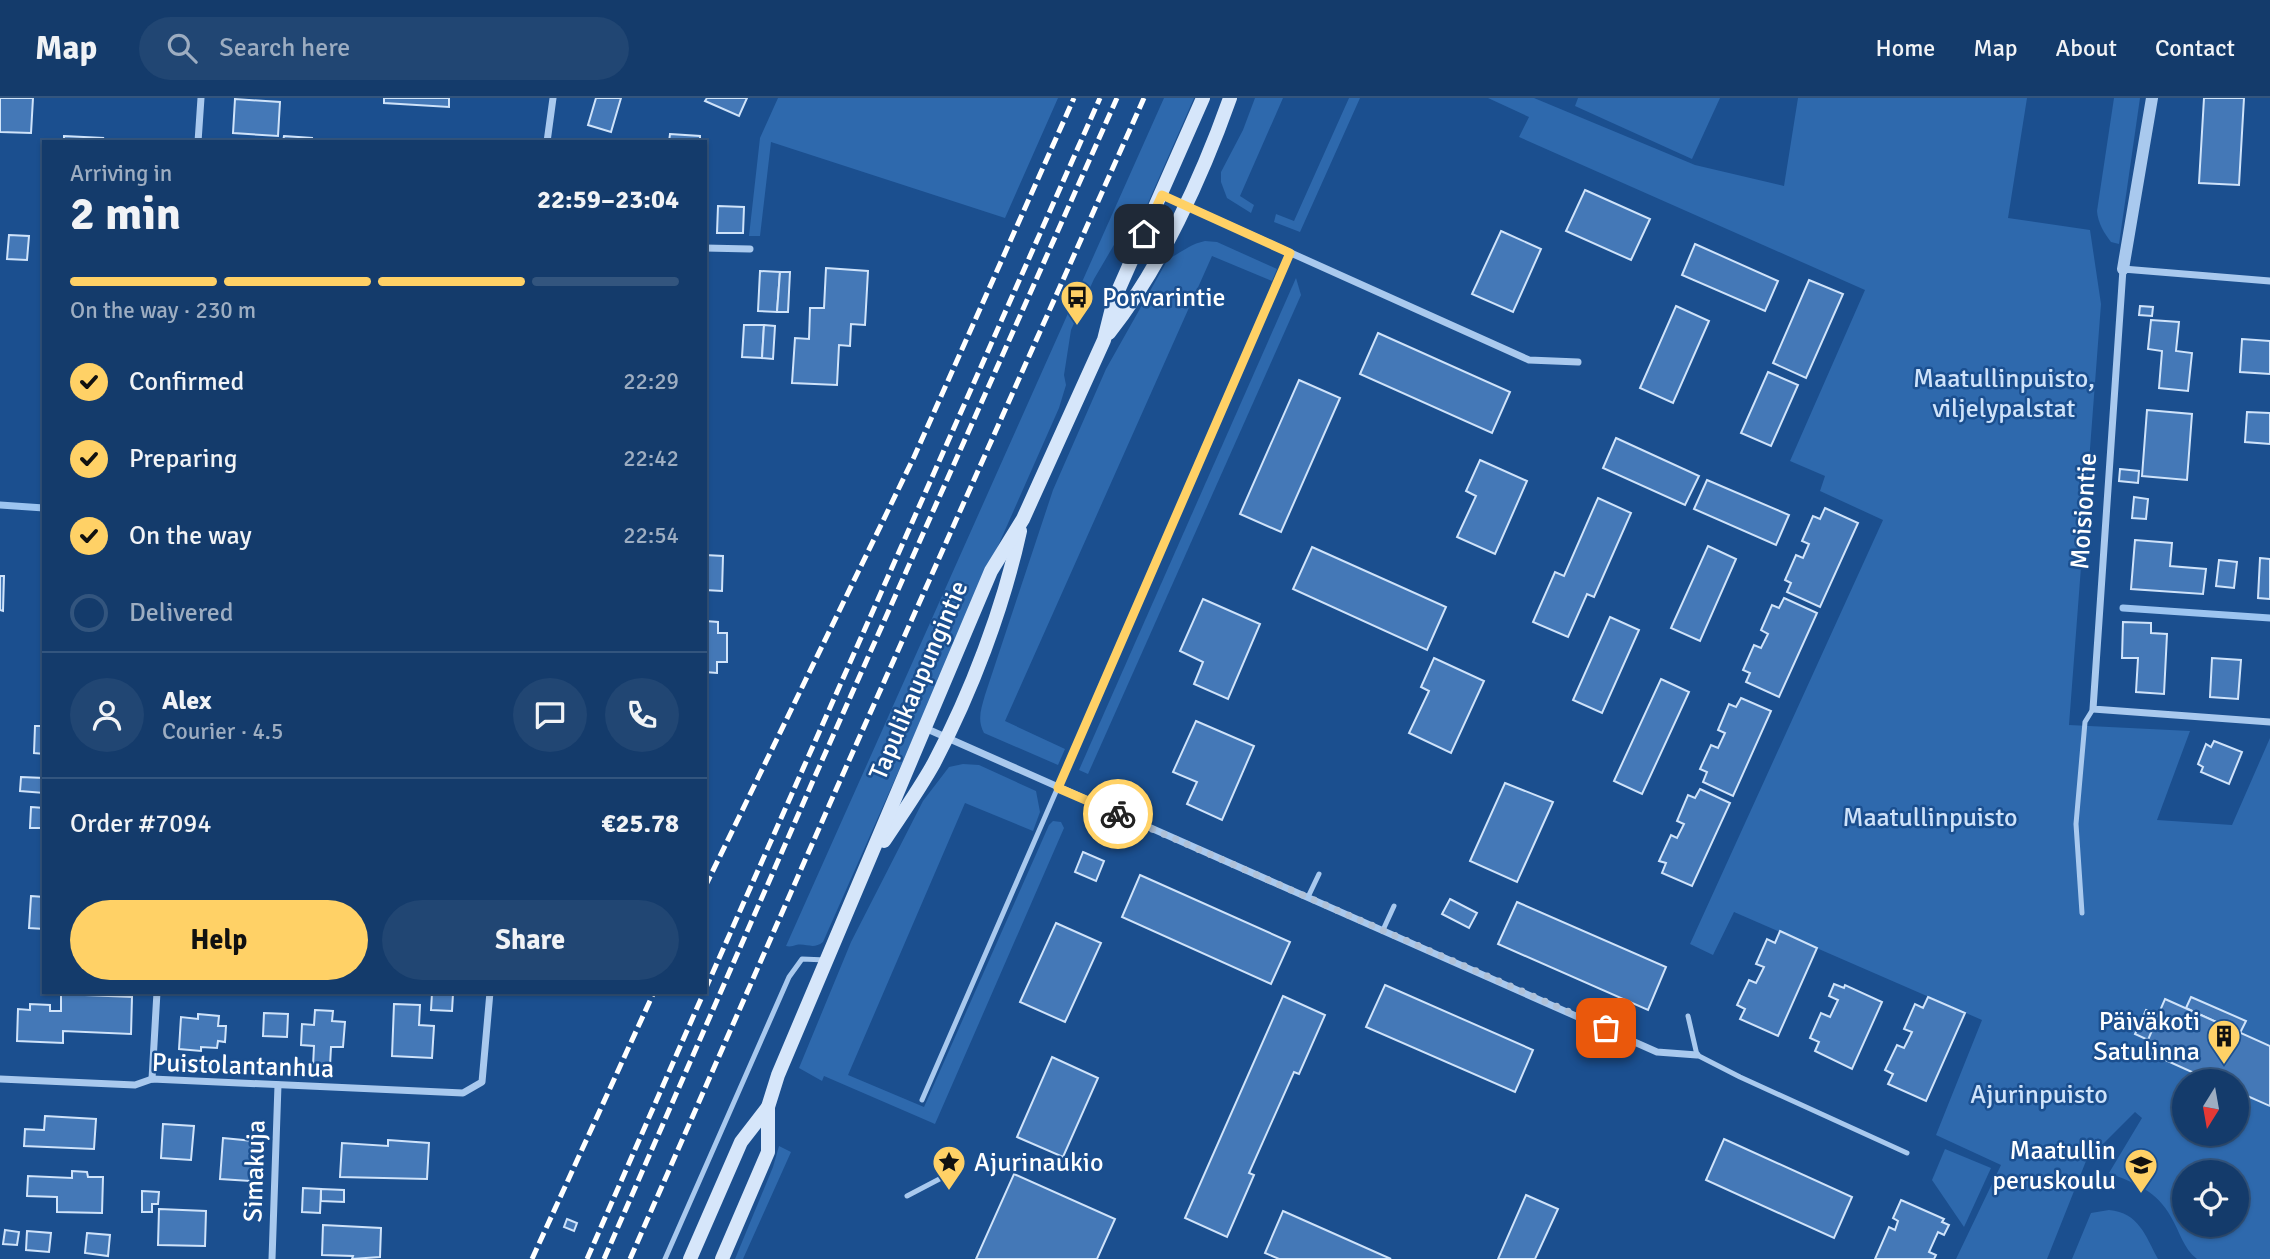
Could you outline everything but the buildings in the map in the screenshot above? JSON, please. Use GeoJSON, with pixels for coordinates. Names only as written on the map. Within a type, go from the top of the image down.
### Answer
{"type":"FeatureCollection","features":[{"type":"Feature","properties":{"kind":"main road","name":"Tapulikaupungintie"},"geometry":{"type":"LineString","coordinates":[[722,1259],[768,1152],[768,1107],[778,1075],[829,960],[991,571],[1023,519],[1104,340],[1114,300],[1203,98]]}},
{"type":"Feature","properties":{"kind":"main road","name":"Tapulikaupungintie"},"geometry":{"type":"LineString","coordinates":[[1104,340],[1130,306],[1185,205],[1210,156],[1230,98]]}},
{"type":"Feature","properties":{"kind":"main road","name":"Tapulikaupungintie"},"geometry":{"type":"LineString","coordinates":[[868,865],[915,796],[961,709],[1010,578],[1023,519]]}},
{"type":"Feature","properties":{"kind":"main road","name":"Tapulikaupungintie"},"geometry":{"type":"LineString","coordinates":[[690,1259],[741,1142],[768,1107]]}},
{"type":"Feature","properties":{"kind":"street"},"geometry":{"type":"LineString","coordinates":[[198,140],[201,98]]}},
{"type":"Feature","properties":{"kind":"street"},"geometry":{"type":"LineString","coordinates":[[547,140],[553,98]]}},
{"type":"Feature","properties":{"kind":"street","name":"Moisiontie"},"geometry":{"type":"LineString","coordinates":[[2092,709],[2123,269],[2152,98]]}},
{"type":"Feature","properties":{"kind":"street"},"geometry":{"type":"LineString","coordinates":[[1162,195],[1529,360],[1578,362]]}},
{"type":"Feature","properties":{"kind":"street"},"geometry":{"type":"LineString","coordinates":[[707,248],[750,249]]}},
{"type":"Feature","properties":{"kind":"street"},"geometry":{"type":"LineString","coordinates":[[2123,269],[2270,281]]}},
{"type":"Feature","properties":{"kind":"street"},"geometry":{"type":"LineString","coordinates":[[2092,709],[2270,722]]}},
{"type":"Feature","properties":{"kind":"street"},"geometry":{"type":"LineString","coordinates":[[924,727],[1657,1052],[1697,1055]]}},
{"type":"Feature","properties":{"kind":"street"},"geometry":{"type":"LineString","coordinates":[[152,1079],[157,994]]}},
{"type":"Feature","properties":{"kind":"street","name":"Puistolantanhua"},"geometry":{"type":"LineString","coordinates":[[0,1080],[135,1085],[152,1079],[463,1093],[482,1082],[489,994]]}},
{"type":"Feature","properties":{"kind":"street","name":"Simakuja"},"geometry":{"type":"LineString","coordinates":[[272,1259],[278,1085]]}},
{"type":"Feature","properties":{"kind":"lane"},"geometry":{"type":"LineString","coordinates":[[922,1100],[1290,253]]}},
{"type":"Feature","properties":{"kind":"lane"},"geometry":{"type":"LineString","coordinates":[[2082,913],[2076,824],[2085,722],[2092,709]]}},
{"type":"Feature","properties":{"kind":"lane"},"geometry":{"type":"LineString","coordinates":[[1308,897],[1320,874]]}},
{"type":"Feature","properties":{"kind":"lane"},"geometry":{"type":"LineString","coordinates":[[1383,930],[1394,906]]}},
{"type":"Feature","properties":{"kind":"lane"},"geometry":{"type":"LineString","coordinates":[[665,1259],[789,977],[802,959],[829,960]]}},
{"type":"Feature","properties":{"kind":"lane"},"geometry":{"type":"LineString","coordinates":[[1688,1016],[1697,1055],[1907,1153]]}},
{"type":"Feature","properties":{"kind":"lane"},"geometry":{"type":"LineString","coordinates":[[908,1196],[949,1174]]}},
{"type":"Feature","properties":{"kind":"green space"},"geometry":{"type":"Polygon","coordinates":[[[778,98],[1058,98],[1005,218],[771,142],[760,236],[749,236],[760,138],[778,98]]]}},
{"type":"Feature","properties":{"kind":"green space"},"geometry":{"type":"Polygon","coordinates":[[[1164,98],[1194,98],[1144,212],[1138,219],[1128,221],[1094,279],[1071,330],[1064,375],[1066,385],[1059,408],[823,942],[813,946],[786,946],[1164,98]]]}},
{"type":"Feature","properties":{"kind":"green space"},"geometry":{"type":"Polygon","coordinates":[[[1255,98],[1283,98],[1240,196],[1254,205],[1251,213],[1227,198],[1221,182],[1221,172],[1243,130],[1255,98]]]}},
{"type":"Feature","properties":{"kind":"green space"},"geometry":{"type":"Polygon","coordinates":[[[1349,98],[1360,98],[1300,232],[1274,222],[1276,214],[1294,221],[1349,98]]]}},
{"type":"Feature","properties":{"kind":"green space","name":"Maatullinpuisto"},"geometry":{"type":"Polygon","coordinates":[[[1488,98],[1534,98],[1695,165],[1784,186],[1798,98],[2027,98],[2008,218],[2090,230],[2101,304],[2069,725],[2190,731],[2157,820],[2232,825],[2270,738],[2270,1259],[2197,1259],[2181,1237],[2249,1237],[2249,1160],[2172,1160],[2172,1219],[2152,1194],[2109,1173],[2142,1118],[2135,1112],[2086,1161],[2047,1259],[1956,1259],[2001,1165],[1936,1135],[1982,1020],[1734,912],[1713,955],[1690,944],[1883,520],[1820,491],[1825,476],[1790,461],[1865,290],[1519,137],[1529,117],[1488,98]]]}},
{"type":"Feature","properties":{"kind":"green space"},"geometry":{"type":"Polygon","coordinates":[[[1578,98],[1720,98],[1692,159],[1575,106],[1578,98]]]}},
{"type":"Feature","properties":{"kind":"green space"},"geometry":{"type":"Polygon","coordinates":[[[2114,98],[2140,98],[2119,244],[2111,242],[2106,235],[2097,211],[2114,98]]]}},
{"type":"Feature","properties":{"kind":"green space"},"geometry":{"type":"Polygon","coordinates":[[[1205,241],[1217,242],[1277,269],[1272,281],[1212,256],[1005,721],[1065,749],[1058,765],[984,733],[980,719],[981,710],[1053,490],[1106,369],[1168,259],[1205,241]]]}},
{"type":"Feature","properties":{"kind":"green space"},"geometry":{"type":"Polygon","coordinates":[[[1296,278],[1301,295],[1088,774],[1079,770],[1296,278]]]}},
{"type":"Feature","properties":{"kind":"green space"},"geometry":{"type":"Polygon","coordinates":[[[979,765],[1036,791],[1040,812],[1033,831],[965,803],[848,1075],[924,1107],[1049,825],[1053,821],[1061,822],[1064,828],[935,1124],[824,1076],[822,1081],[799,1068],[851,942],[923,801],[949,767],[979,765]]]}},
{"type":"Feature","properties":{"kind":"green space"},"geometry":{"type":"Polygon","coordinates":[[[779,1146],[791,1152],[743,1259],[735,1259],[773,1167],[779,1146]]]}},
{"type":"Feature","properties":{"kind":"green space"},"geometry":{"type":"Polygon","coordinates":[[[1945,1149],[1991,1168],[1964,1227],[1932,1180],[1945,1149]]]}},
{"type":"Feature","properties":{"kind":"green space"},"geometry":{"type":"Polygon","coordinates":[[[2109,1210],[2134,1220],[2158,1259],[2072,1259],[2091,1213],[2109,1210]]]}},
{"type":"Feature","properties":{"kind":"waterway"},"geometry":{"type":"LineString","coordinates":[[0,505],[42,508]]}},
{"type":"Feature","properties":{"kind":"waterway"},"geometry":{"type":"LineString","coordinates":[[2123,608],[2270,618]]}},
{"type":"Feature","properties":{"kind":"railway"},"geometry":{"type":"LineString","coordinates":[[707,883],[914,457],[1074,98]]}},
{"type":"Feature","properties":{"kind":"railway"},"geometry":{"type":"LineString","coordinates":[[707,985],[1100,98]]}},
{"type":"Feature","properties":{"kind":"railway"},"geometry":{"type":"LineString","coordinates":[[604,1259],[812,783],[1117,98]]}},
{"type":"Feature","properties":{"kind":"railway"},"geometry":{"type":"LineString","coordinates":[[630,1259],[1144,98]]}},
{"type":"Feature","properties":{"kind":"railway"},"geometry":{"type":"LineString","coordinates":[[532,1259],[653,994]]}},
{"type":"Feature","properties":{"kind":"railway"},"geometry":{"type":"LineString","coordinates":[[587,1259],[703,994]]}},
{"type":"Feature","properties":{"kind":"way so far"},"geometry":{"type":"LineString","coordinates":[[1118,814],[1606,1028]]}},
{"type":"Feature","properties":{"kind":"place","name":"Porvarintie"},"geometry":{"type":"Point","coordinates":[1077,327]}},
{"type":"Feature","properties":{"kind":"place","name":"Päiväkoti Satulinna"},"geometry":{"type":"Point","coordinates":[2224,1066]}},
{"type":"Feature","properties":{"kind":"place","name":"Ajurinaukio"},"geometry":{"type":"Point","coordinates":[949,1192]}},
{"type":"Feature","properties":{"kind":"place","name":"Maatullin peruskoulu"},"geometry":{"type":"Point","coordinates":[2141,1195]}},
{"type":"Feature","properties":{"kind":"route"},"geometry":{"type":"LineString","coordinates":[[1118,814],[1058,788],[1290,253],[1162,195],[1144,234]]}},
{"type":"Feature","properties":{"kind":"park label","name":"Maatullinpuisto, viljelypalstat"},"geometry":{"type":"Point","coordinates":[2004,393]}},
{"type":"Feature","properties":{"kind":"park label","name":"Ajurinpuisto"},"geometry":{"type":"Point","coordinates":[2039,1094]}}]}
